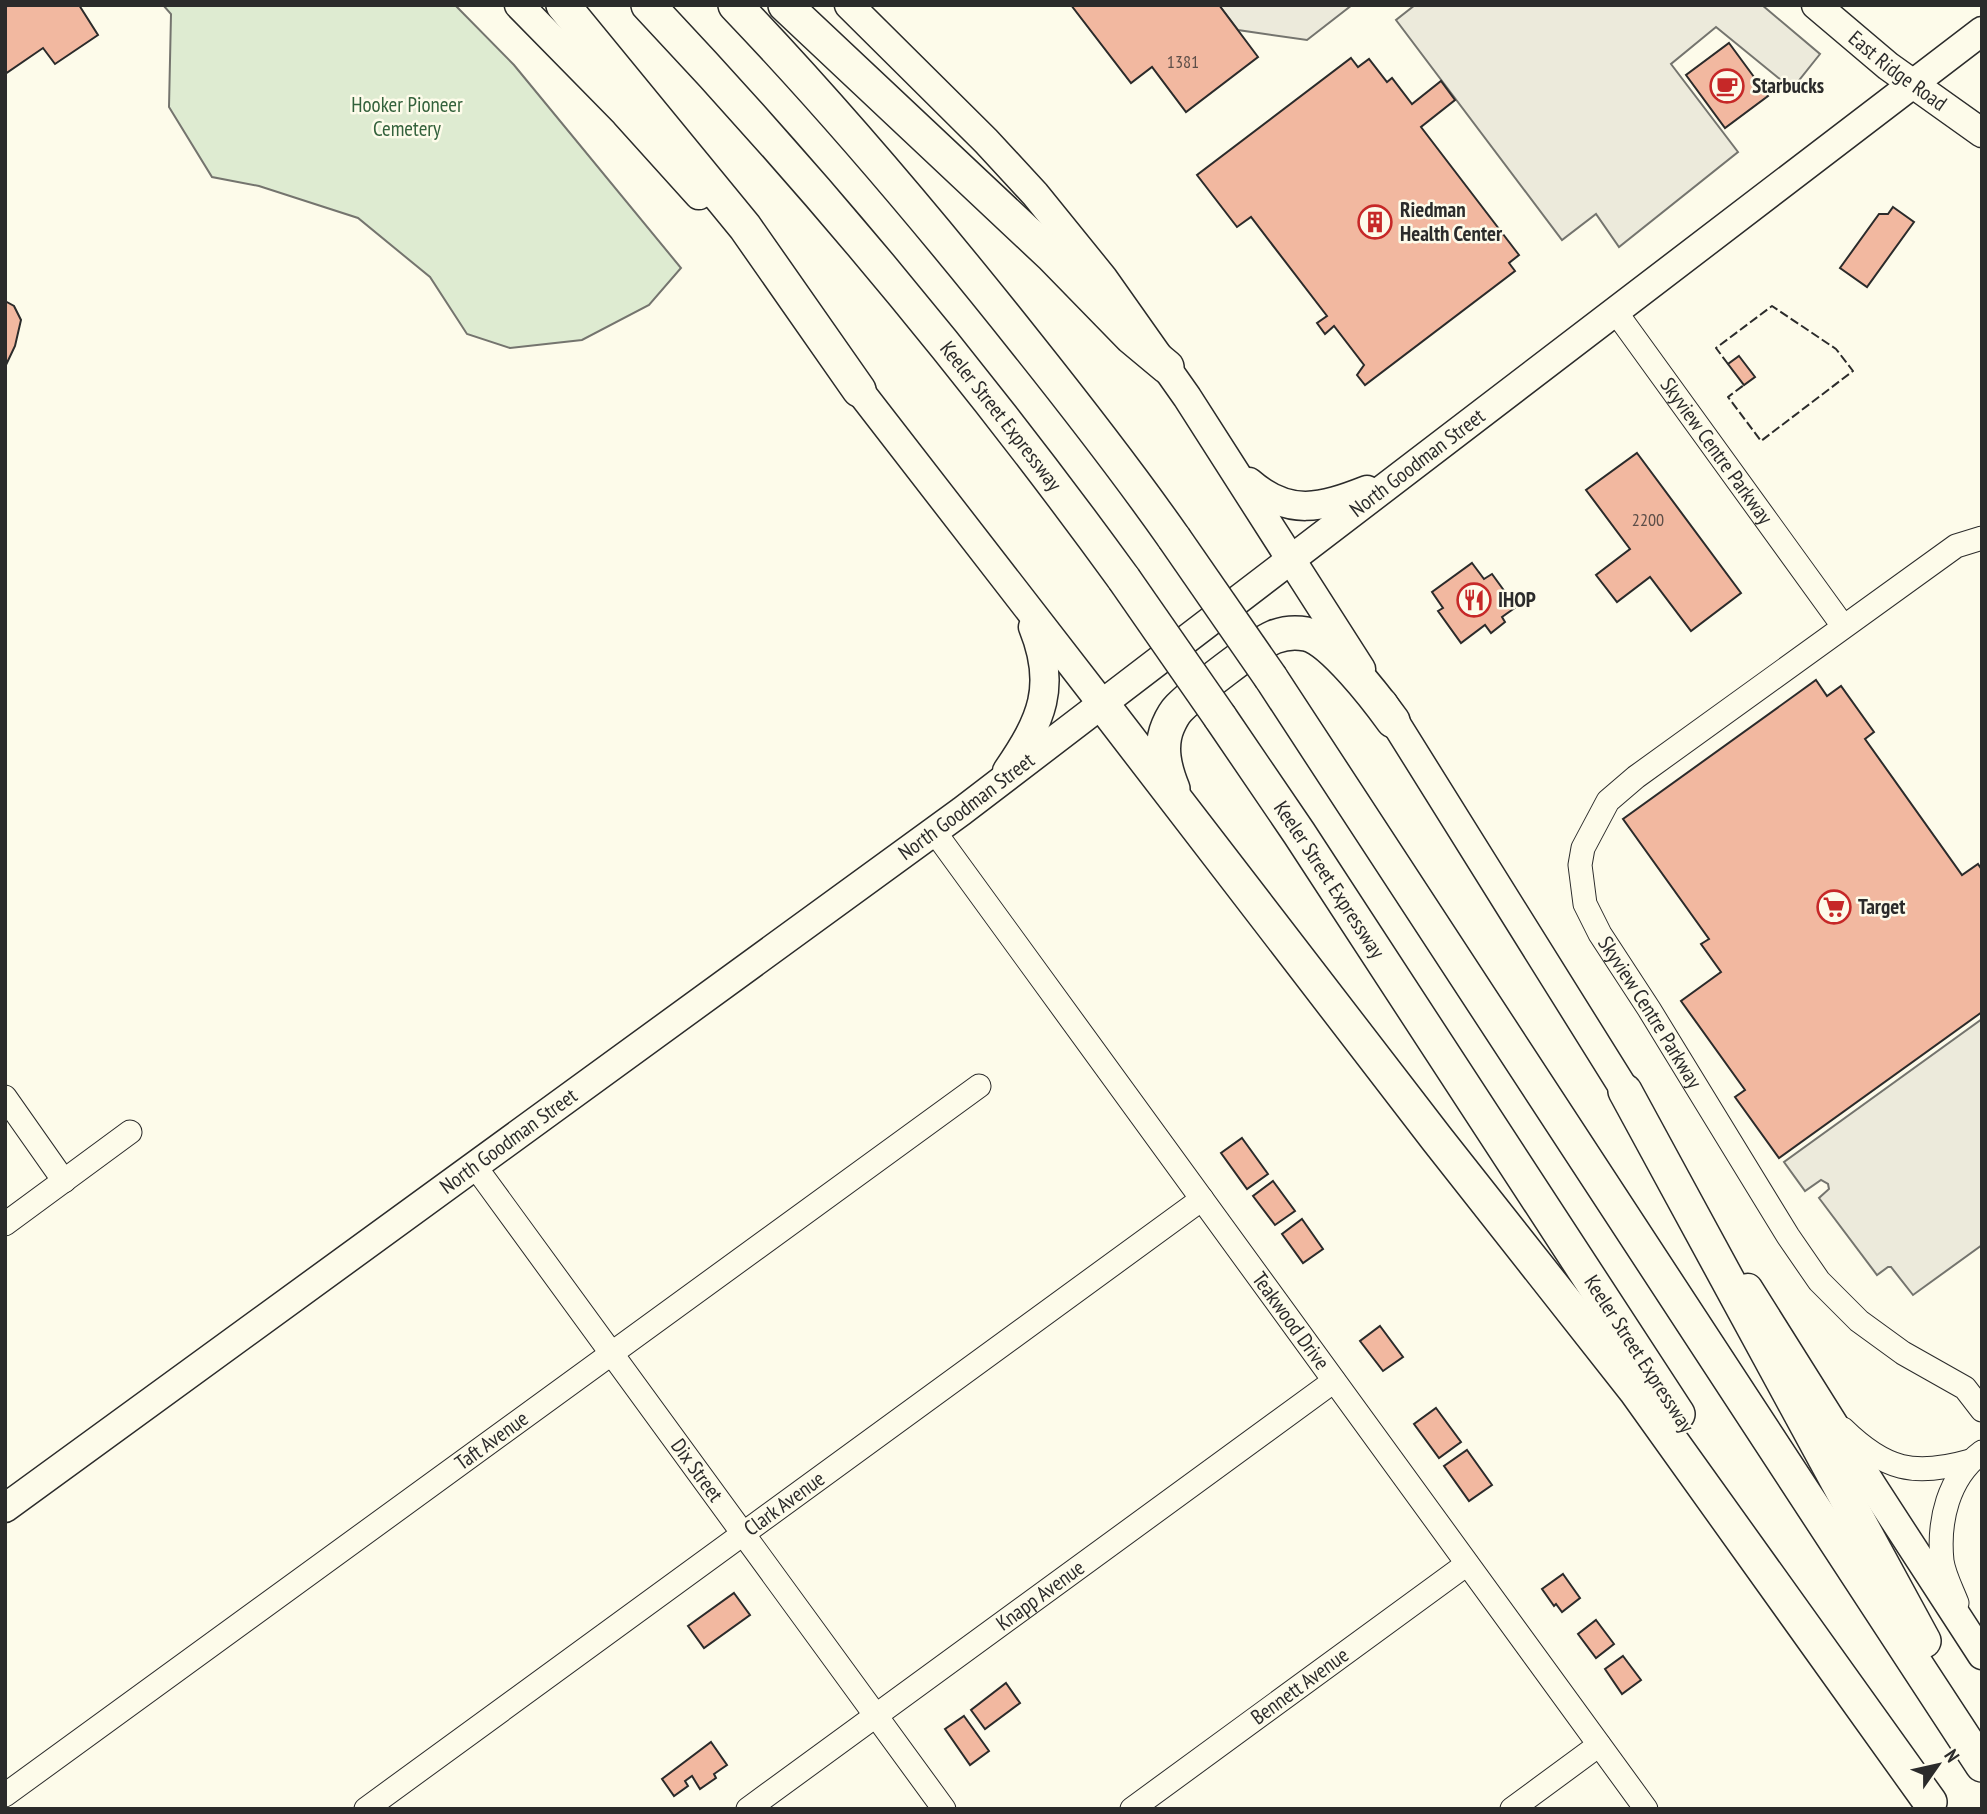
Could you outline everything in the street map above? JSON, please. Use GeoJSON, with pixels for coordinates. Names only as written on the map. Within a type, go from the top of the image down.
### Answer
{"type":"FeatureCollection","features":[{"type":"Feature","properties":{"kind":"highway"},"geometry":{"type":"LineString","coordinates":[[563,5],[745,227],[859,390]]}},
{"type":"Feature","properties":{"kind":"highway","name":"Keeler Street Expressway"},"geometry":{"type":"LineString","coordinates":[[648,5],[773,141],[890,277],[1018,437],[1124,579],[1307,845],[1933,1805]]}},
{"type":"Feature","properties":{"kind":"highway"},"geometry":{"type":"LineString","coordinates":[[735,5],[865,149],[982,287],[1116,458],[1174,538],[1271,678],[1982,1765]]}},
{"type":"Feature","properties":{"kind":"highway"},"geometry":{"type":"LineString","coordinates":[[785,5],[1052,256],[1131,337],[1167,367]]}},
{"type":"Feature","properties":{"kind":"highway"},"geometry":{"type":"LineString","coordinates":[[1186,813],[1174,791],[1165,763],[1164,746],[1169,724],[1177,710],[1188,700],[1272,638],[1298,633],[1310,635],[1322,642],[1362,682],[1393,721]]}},
{"type":"Feature","properties":{"kind":"highway"},"geometry":{"type":"LineString","coordinates":[[1103,705],[1642,1400],[1933,1805]]}},
{"type":"Feature","properties":{"kind":"highway"},"geometry":{"type":"LineString","coordinates":[[1625,1091],[1982,1748]]}},
{"type":"Feature","properties":{"kind":"main road"},"geometry":{"type":"LineString","coordinates":[[519,5],[625,113],[722,220],[859,390],[1103,705]]}},
{"type":"Feature","properties":{"kind":"main road"},"geometry":{"type":"LineString","coordinates":[[849,5],[1035,194],[1103,278],[1167,367],[1292,558],[1827,1413],[1976,1646]]}},
{"type":"Feature","properties":{"kind":"main road","name":"East Ridge Road"},"geometry":{"type":"LineString","coordinates":[[1816,5],[1911,83],[1982,134]]}},
{"type":"Feature","properties":{"kind":"main road","name":"North Goodman Street"},"geometry":{"type":"LineString","coordinates":[[5,1508],[1103,705],[1398,476],[1982,31]]}},
{"type":"Feature","properties":{"kind":"main road"},"geometry":{"type":"LineString","coordinates":[[1230,463],[1260,491],[1276,501],[1294,507],[1338,501],[1398,476]]}},
{"type":"Feature","properties":{"kind":"main road"},"geometry":{"type":"LineString","coordinates":[[993,787],[1018,754],[1030,732],[1046,685],[1043,654],[1019,596]]}},
{"type":"Feature","properties":{"kind":"street","name":"Skyview Centre Parkway"},"geometry":{"type":"LineString","coordinates":[[1615,311],[1843,626]]}},
{"type":"Feature","properties":{"kind":"street","name":"Skyview Centre Parkway"},"geometry":{"type":"LineString","coordinates":[[1982,538],[1956,546],[1656,760],[1608,801],[1583,848],[1580,864],[1585,904],[1600,934],[1788,1236],[1819,1281],[1859,1321],[1903,1353],[1965,1388],[1982,1410]]}},
{"type":"Feature","properties":{"kind":"street","name":"Teakwood Drive"},"geometry":{"type":"LineString","coordinates":[[934,831],[1646,1809]]}},
{"type":"Feature","properties":{"kind":"street","name":"Taft Avenue"},"geometry":{"type":"LineString","coordinates":[[5,1795],[979,1086]]}},
{"type":"Feature","properties":{"kind":"street"},"geometry":{"type":"LineString","coordinates":[[5,1097],[64,1181]]}},
{"type":"Feature","properties":{"kind":"street"},"geometry":{"type":"LineString","coordinates":[[5,1224],[130,1132]]}},
{"type":"Feature","properties":{"kind":"street","name":"Dix Street"},"geometry":{"type":"LineString","coordinates":[[474,1165],[944,1809]]}},
{"type":"Feature","properties":{"kind":"street","name":"Clark Avenue"},"geometry":{"type":"LineString","coordinates":[[366,1809],[1202,1199]]}},
{"type":"Feature","properties":{"kind":"street","name":"Knapp Avenue"},"geometry":{"type":"LineString","coordinates":[[748,1809],[1334,1381]]}},
{"type":"Feature","properties":{"kind":"street"},"geometry":{"type":"LineString","coordinates":[[1827,1413],[1860,1445],[1890,1464],[1900,1467],[1941,1469],[1976,1457]]}},
{"type":"Feature","properties":{"kind":"street"},"geometry":{"type":"LineString","coordinates":[[1976,1457],[1950,1491],[1944,1509],[1942,1535],[1942,1564],[1976,1646]]}},
{"type":"Feature","properties":{"kind":"street","name":"Bennett Avenue"},"geometry":{"type":"LineString","coordinates":[[1132,1809],[1467,1564]]}},
{"type":"Feature","properties":{"kind":"street"},"geometry":{"type":"LineString","coordinates":[[1512,1809],[1600,1745]]}},
{"type":"Feature","properties":{"kind":"green space","name":"Hooker Pioneer Cemetery"},"geometry":{"type":"Polygon","coordinates":[[[163,5],[455,5],[514,65],[681,268],[649,305],[582,340],[510,348],[467,334],[430,277],[358,218],[259,186],[212,177],[169,107],[171,14],[163,5]]]}},
{"type":"Feature","properties":{"kind":"shaded area"},"geometry":{"type":"Polygon","coordinates":[[[1219,5],[1352,5],[1307,40],[1238,30],[1219,5]]]}},
{"type":"Feature","properties":{"kind":"shaded area"},"geometry":{"type":"Polygon","coordinates":[[[1415,5],[1762,5],[1820,54],[1792,89],[1716,27],[1671,64],[1738,152],[1619,247],[1596,214],[1562,240],[1396,20],[1415,5]]]}},
{"type":"Feature","properties":{"kind":"shaded area"},"geometry":{"type":"Polygon","coordinates":[[[1982,1019],[1982,1245],[1913,1295],[1891,1267],[1877,1275],[1819,1198],[1829,1189],[1828,1184],[1821,1180],[1805,1191],[1784,1162],[1982,1019]]]}},
{"type":"Feature","properties":{"kind":"building"},"geometry":{"type":"Polygon","coordinates":[[[79,5],[98,35],[55,64],[43,48],[5,74],[5,7],[79,5]]]}},
{"type":"Feature","properties":{"kind":"building"},"geometry":{"type":"Polygon","coordinates":[[[1071,5],[1219,5],[1258,57],[1186,112],[1152,67],[1131,83],[1071,5]]]}},
{"type":"Feature","properties":{"kind":"building","name":"Starbucks"},"geometry":{"type":"Polygon","coordinates":[[[1729,43],[1768,96],[1725,128],[1686,75],[1729,43]]]}},
{"type":"Feature","properties":{"kind":"building","name":"Riedman Health Center"},"geometry":{"type":"Polygon","coordinates":[[[1351,58],[1358,67],[1369,59],[1387,82],[1392,78],[1412,104],[1441,81],[1455,100],[1421,127],[1519,255],[1509,263],[1515,271],[1365,385],[1357,375],[1364,365],[1334,326],[1325,334],[1317,323],[1327,316],[1251,217],[1237,227],[1197,175],[1351,58]]]}},
{"type":"Feature","properties":{"kind":"building"},"geometry":{"type":"Polygon","coordinates":[[[1893,207],[1914,222],[1867,287],[1840,268],[1879,214],[1888,214],[1893,207]]]}},
{"type":"Feature","properties":{"kind":"building"},"geometry":{"type":"Polygon","coordinates":[[[5,301],[14,306],[21,320],[15,346],[5,367],[5,301]]]}},
{"type":"Feature","properties":{"kind":"building"},"geometry":{"type":"Polygon","coordinates":[[[1739,356],[1755,377],[1744,385],[1728,364],[1739,356]]]}},
{"type":"Feature","properties":{"kind":"building"},"geometry":{"type":"Polygon","coordinates":[[[1637,453],[1741,593],[1691,631],[1650,577],[1617,602],[1596,575],[1630,549],[1586,490],[1637,453]]]}},
{"type":"Feature","properties":{"kind":"building","name":"IHOP"},"geometry":{"type":"Polygon","coordinates":[[[1472,563],[1484,579],[1492,574],[1516,607],[1502,617],[1505,622],[1491,633],[1485,625],[1461,643],[1438,611],[1443,608],[1432,592],[1472,563]]]}},
{"type":"Feature","properties":{"kind":"building","name":"Target"},"geometry":{"type":"Polygon","coordinates":[[[1816,680],[1827,696],[1841,686],[1874,732],[1865,739],[1962,875],[1978,864],[1982,870],[1982,1012],[1779,1158],[1735,1097],[1745,1090],[1681,1001],[1721,972],[1701,944],[1709,939],[1623,819],[1816,680]]]}},
{"type":"Feature","properties":{"kind":"building"},"geometry":{"type":"Polygon","coordinates":[[[1242,1138],[1268,1174],[1247,1189],[1221,1153],[1242,1138]]]}},
{"type":"Feature","properties":{"kind":"building"},"geometry":{"type":"Polygon","coordinates":[[[1273,1181],[1295,1211],[1275,1225],[1253,1196],[1273,1181]]]}},
{"type":"Feature","properties":{"kind":"building"},"geometry":{"type":"Polygon","coordinates":[[[1302,1219],[1323,1249],[1303,1263],[1282,1234],[1302,1219]]]}},
{"type":"Feature","properties":{"kind":"building"},"geometry":{"type":"Polygon","coordinates":[[[1380,1326],[1403,1357],[1383,1371],[1360,1341],[1380,1326]]]}},
{"type":"Feature","properties":{"kind":"building"},"geometry":{"type":"Polygon","coordinates":[[[1436,1408],[1461,1442],[1439,1458],[1414,1424],[1436,1408]]]}},
{"type":"Feature","properties":{"kind":"building"},"geometry":{"type":"Polygon","coordinates":[[[1467,1450],[1492,1485],[1469,1501],[1444,1466],[1467,1450]]]}},
{"type":"Feature","properties":{"kind":"building"},"geometry":{"type":"Polygon","coordinates":[[[1563,1574],[1580,1598],[1562,1612],[1542,1589],[1563,1574]]]}},
{"type":"Feature","properties":{"kind":"building"},"geometry":{"type":"Polygon","coordinates":[[[734,1593],[750,1615],[704,1648],[688,1626],[734,1593]]]}},
{"type":"Feature","properties":{"kind":"building"},"geometry":{"type":"Polygon","coordinates":[[[1596,1620],[1614,1644],[1596,1658],[1578,1634],[1596,1620]]]}},
{"type":"Feature","properties":{"kind":"building"},"geometry":{"type":"Polygon","coordinates":[[[1623,1656],[1641,1680],[1622,1694],[1605,1669],[1623,1656]]]}},
{"type":"Feature","properties":{"kind":"building"},"geometry":{"type":"Polygon","coordinates":[[[1006,1683],[1020,1703],[985,1729],[971,1710],[1006,1683]]]}},
{"type":"Feature","properties":{"kind":"building"},"geometry":{"type":"Polygon","coordinates":[[[964,1716],[989,1751],[970,1765],[945,1729],[964,1716]]]}},
{"type":"Feature","properties":{"kind":"building"},"geometry":{"type":"Polygon","coordinates":[[[711,1742],[727,1765],[714,1774],[716,1778],[700,1789],[692,1776],[685,1781],[688,1786],[674,1796],[662,1779],[711,1742]]]}},
{"type":"Feature","properties":{"kind":"fence"},"geometry":{"type":"LineString","coordinates":[[1728,364],[1716,348],[1772,306],[1836,349],[1853,371],[1761,441],[1728,397],[1744,385]]}},
{"type":"Feature","properties":{"kind":"place","name":"Starbucks"},"geometry":{"type":"Point","coordinates":[1727,86]}},
{"type":"Feature","properties":{"kind":"place","name":"Riedman Health Center"},"geometry":{"type":"Point","coordinates":[1375,222]}},
{"type":"Feature","properties":{"kind":"place","name":"IHOP"},"geometry":{"type":"Point","coordinates":[1474,600]}},
{"type":"Feature","properties":{"kind":"place","name":"Target"},"geometry":{"type":"Point","coordinates":[1834,907]}}]}
